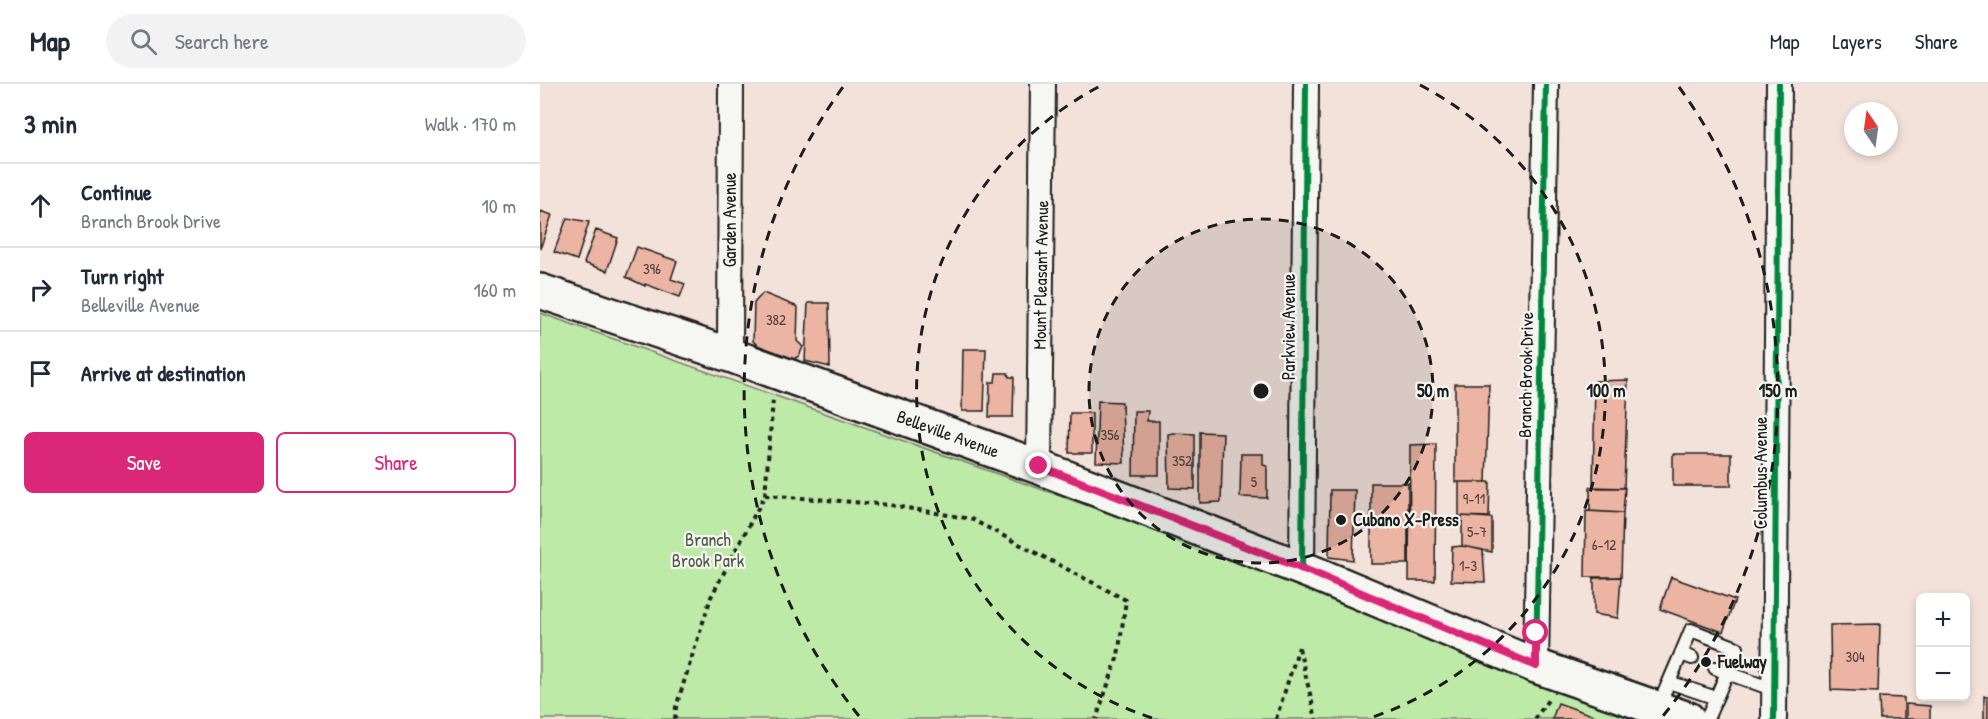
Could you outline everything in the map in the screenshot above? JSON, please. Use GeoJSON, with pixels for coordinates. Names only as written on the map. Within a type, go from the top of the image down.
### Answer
{"type":"FeatureCollection","features":[{"type":"Feature","properties":{"kind":"main road","name":"Belleville Avenue"},"geometry":{"type":"LineString","coordinates":[[540,291],[730,355],[1039,466],[1302,569],[1536,666],[1663,695],[1688,719]]}},
{"type":"Feature","properties":{"kind":"street","name":"Garden Avenue"},"geometry":{"type":"LineString","coordinates":[[730,84],[730,355]]}},
{"type":"Feature","properties":{"kind":"street","name":"Mount Pleasant Avenue"},"geometry":{"type":"LineString","coordinates":[[1039,466],[1043,84]]}},
{"type":"Feature","properties":{"kind":"street","name":"Parkview Avenue"},"geometry":{"type":"LineString","coordinates":[[1302,569],[1306,84]]}},
{"type":"Feature","properties":{"kind":"street","name":"Branch Brook Drive"},"geometry":{"type":"LineString","coordinates":[[1536,666],[1546,84]]}},
{"type":"Feature","properties":{"kind":"street","name":"Columbus Avenue"},"geometry":{"type":"LineString","coordinates":[[1774,719],[1779,84]]}},
{"type":"Feature","properties":{"kind":"lane"},"geometry":{"type":"LineString","coordinates":[[1707,719],[1716,699],[1721,671],[1737,648],[1691,630],[1686,656],[1663,695],[1716,699]]}},
{"type":"Feature","properties":{"kind":"lane"},"geometry":{"type":"LineString","coordinates":[[1721,671],[1774,690]]}},
{"type":"Feature","properties":{"kind":"path"},"geometry":{"type":"LineString","coordinates":[[675,719],[676,707],[711,597],[765,495],[773,404]]}},
{"type":"Feature","properties":{"kind":"path"},"geometry":{"type":"LineString","coordinates":[[765,495],[890,505],[971,519],[1126,600],[1118,657],[1096,719]]}},
{"type":"Feature","properties":{"kind":"path"},"geometry":{"type":"LineString","coordinates":[[1276,719],[1299,647],[1316,719]]}},
{"type":"Feature","properties":{"kind":"path"},"geometry":{"type":"LineString","coordinates":[[1535,719],[1545,701],[1552,698]]}},
{"type":"Feature","properties":{"kind":"green space","name":"Branch Brook Park"},"geometry":{"type":"Polygon","coordinates":[[[540,313],[1174,536],[1635,719],[540,719],[540,313]]]}},
{"type":"Feature","properties":{"kind":"building"},"geometry":{"type":"Polygon","coordinates":[[[540,211],[552,215],[540,249],[540,211]]]}},
{"type":"Feature","properties":{"kind":"building"},"geometry":{"type":"Polygon","coordinates":[[[567,218],[589,222],[577,260],[554,252],[567,218]]]}},
{"type":"Feature","properties":{"kind":"building"},"geometry":{"type":"Polygon","coordinates":[[[596,230],[618,238],[607,271],[584,263],[596,230]]]}},
{"type":"Feature","properties":{"kind":"building"},"geometry":{"type":"Polygon","coordinates":[[[637,247],[677,261],[671,279],[685,284],[680,297],[645,284],[645,286],[626,277],[637,247]]]}},
{"type":"Feature","properties":{"kind":"building"},"geometry":{"type":"Polygon","coordinates":[[[763,293],[798,307],[797,341],[803,347],[799,356],[794,359],[757,345],[753,341],[754,303],[763,293]]]}},
{"type":"Feature","properties":{"kind":"building"},"geometry":{"type":"Polygon","coordinates":[[[808,303],[829,303],[830,367],[805,361],[808,303]]]}},
{"type":"Feature","properties":{"kind":"building"},"geometry":{"type":"Polygon","coordinates":[[[963,349],[986,349],[984,411],[962,411],[963,349]]]}},
{"type":"Feature","properties":{"kind":"building"},"geometry":{"type":"Polygon","coordinates":[[[996,373],[1008,373],[1009,377],[1014,377],[1013,417],[989,417],[990,382],[995,382],[996,373]]]}},
{"type":"Feature","properties":{"kind":"building"},"geometry":{"type":"Polygon","coordinates":[[[1628,380],[1624,488],[1593,488],[1595,381],[1628,380]]]}},
{"type":"Feature","properties":{"kind":"building"},"geometry":{"type":"Polygon","coordinates":[[[1455,384],[1489,384],[1486,482],[1455,482],[1455,384]]]}},
{"type":"Feature","properties":{"kind":"building"},"geometry":{"type":"Polygon","coordinates":[[[1098,401],[1122,402],[1124,463],[1096,462],[1098,401]]]}},
{"type":"Feature","properties":{"kind":"building"},"geometry":{"type":"Polygon","coordinates":[[[1134,411],[1148,411],[1147,421],[1159,421],[1159,475],[1133,475],[1134,411]]]}},
{"type":"Feature","properties":{"kind":"building"},"geometry":{"type":"Polygon","coordinates":[[[1070,413],[1092,413],[1092,453],[1069,453],[1070,413]]]}},
{"type":"Feature","properties":{"kind":"building"},"geometry":{"type":"Polygon","coordinates":[[[1200,432],[1223,433],[1221,502],[1200,503],[1200,432]]]}},
{"type":"Feature","properties":{"kind":"building"},"geometry":{"type":"Polygon","coordinates":[[[1168,434],[1195,434],[1195,489],[1169,488],[1168,434]]]}},
{"type":"Feature","properties":{"kind":"building"},"geometry":{"type":"Polygon","coordinates":[[[1436,444],[1435,581],[1409,581],[1410,445],[1436,444]]]}},
{"type":"Feature","properties":{"kind":"building"},"geometry":{"type":"Polygon","coordinates":[[[1241,454],[1263,454],[1263,465],[1267,466],[1267,498],[1240,497],[1241,454]]]}},
{"type":"Feature","properties":{"kind":"building"},"geometry":{"type":"Polygon","coordinates":[[[1673,454],[1731,454],[1731,486],[1673,486],[1673,454]]]}},
{"type":"Feature","properties":{"kind":"building"},"geometry":{"type":"Polygon","coordinates":[[[1459,482],[1490,482],[1489,517],[1459,516],[1459,482]]]}},
{"type":"Feature","properties":{"kind":"building"},"geometry":{"type":"Polygon","coordinates":[[[1371,483],[1408,483],[1408,564],[1371,564],[1371,483]]]}},
{"type":"Feature","properties":{"kind":"building"},"geometry":{"type":"Polygon","coordinates":[[[1590,487],[1625,488],[1623,513],[1590,511],[1590,487]]]}},
{"type":"Feature","properties":{"kind":"building"},"geometry":{"type":"Polygon","coordinates":[[[1330,490],[1355,490],[1353,560],[1329,557],[1330,490]]]}},
{"type":"Feature","properties":{"kind":"building"},"geometry":{"type":"Polygon","coordinates":[[[1586,511],[1623,513],[1621,577],[1585,577],[1586,511]]]}},
{"type":"Feature","properties":{"kind":"building"},"geometry":{"type":"Polygon","coordinates":[[[1462,516],[1492,518],[1492,552],[1462,546],[1462,516]]]}},
{"type":"Feature","properties":{"kind":"building"},"geometry":{"type":"Polygon","coordinates":[[[1462,546],[1483,550],[1485,582],[1451,581],[1452,547],[1462,546]]]}},
{"type":"Feature","properties":{"kind":"building"},"geometry":{"type":"Polygon","coordinates":[[[1621,577],[1618,618],[1594,614],[1594,578],[1621,577]]]}},
{"type":"Feature","properties":{"kind":"building"},"geometry":{"type":"Polygon","coordinates":[[[1671,577],[1735,600],[1723,632],[1660,609],[1671,577]]]}},
{"type":"Feature","properties":{"kind":"building"},"geometry":{"type":"Polygon","coordinates":[[[1880,624],[1878,692],[1831,690],[1830,625],[1880,624]]]}},
{"type":"Feature","properties":{"kind":"building"},"geometry":{"type":"Polygon","coordinates":[[[1984,696],[1988,696],[1988,719],[1984,719],[1984,696]]]}},
{"type":"Feature","properties":{"kind":"building"},"geometry":{"type":"Polygon","coordinates":[[[1879,697],[1904,698],[1904,719],[1880,719],[1879,697]]]}},
{"type":"Feature","properties":{"kind":"building"},"geometry":{"type":"Polygon","coordinates":[[[1558,703],[1603,719],[1552,719],[1558,703]]]}},
{"type":"Feature","properties":{"kind":"building"},"geometry":{"type":"Polygon","coordinates":[[[1906,704],[1930,706],[1930,719],[1906,719],[1906,704]]]}},
{"type":"Feature","properties":{"kind":"cycle path"},"geometry":{"type":"LineString","coordinates":[[1302,569],[1306,84]]}},
{"type":"Feature","properties":{"kind":"cycle path"},"geometry":{"type":"LineString","coordinates":[[1536,666],[1546,84]]}},
{"type":"Feature","properties":{"kind":"cycle path"},"geometry":{"type":"LineString","coordinates":[[1774,719],[1779,84]]}},
{"type":"Feature","properties":{"kind":"place","name":"Cubano X-Press"},"geometry":{"type":"Point","coordinates":[1341,520]}},
{"type":"Feature","properties":{"kind":"place","name":"Fuelway"},"geometry":{"type":"Point","coordinates":[1706,662]}},
{"type":"Feature","properties":{"kind":"route"},"geometry":{"type":"LineString","coordinates":[[1039,466],[1316,574],[1536,666],[1536,633]]}}]}
